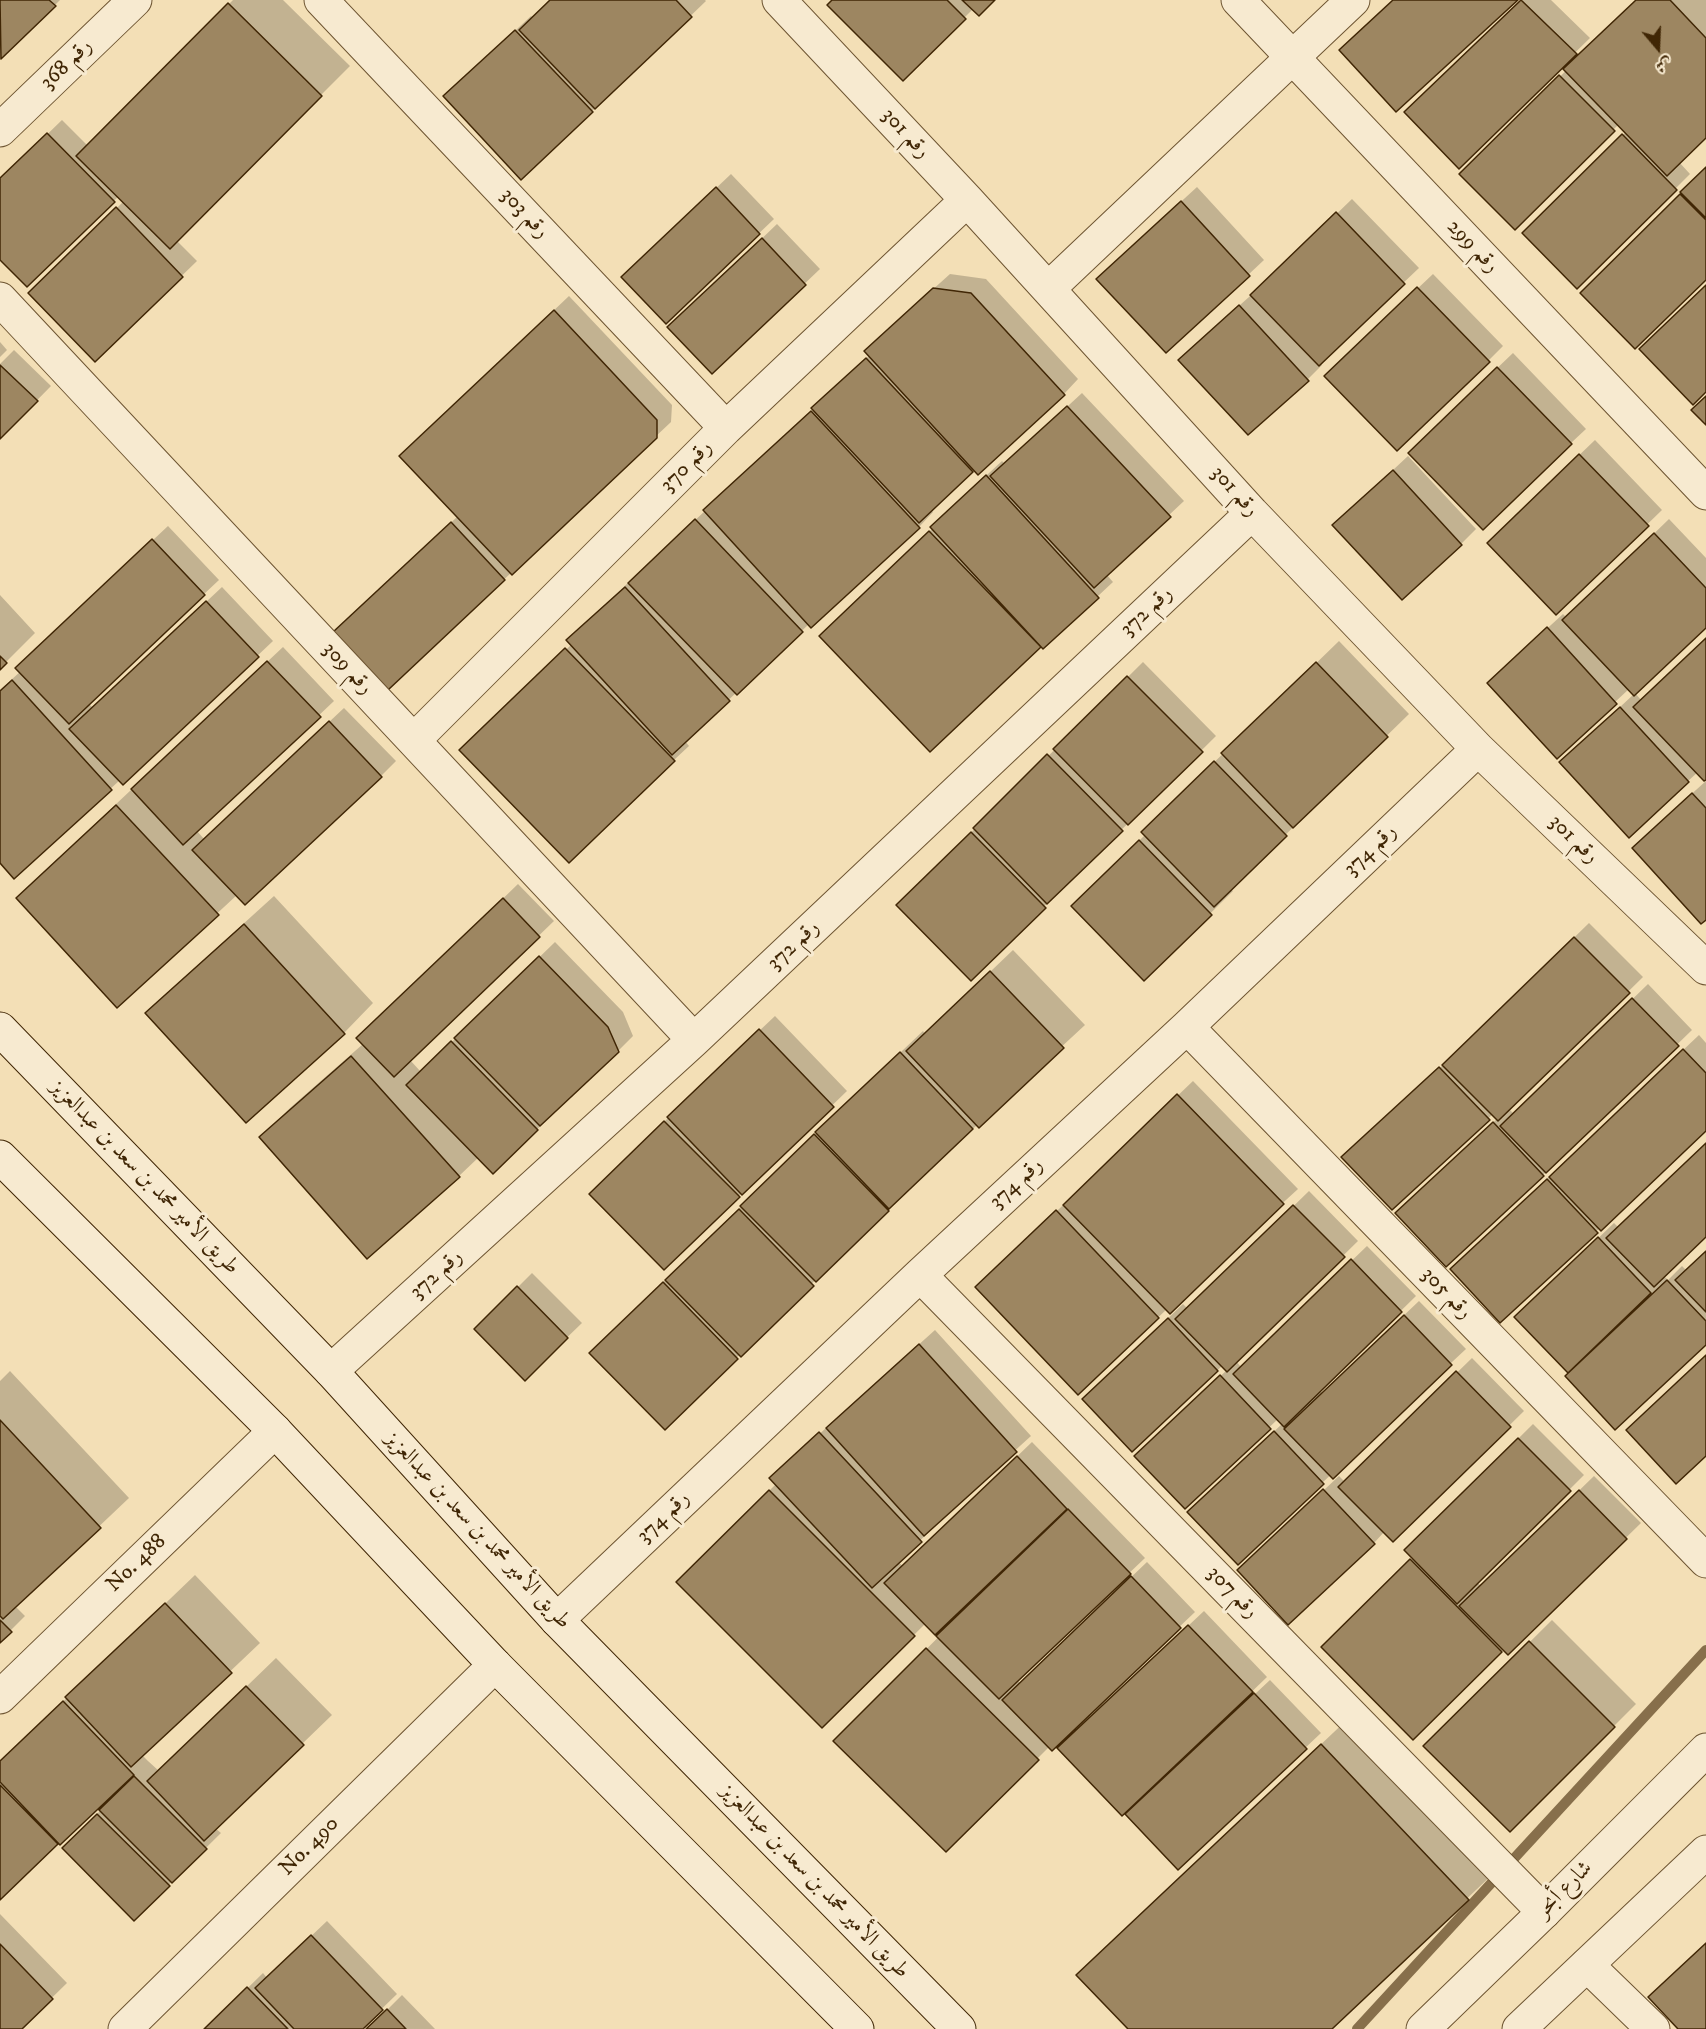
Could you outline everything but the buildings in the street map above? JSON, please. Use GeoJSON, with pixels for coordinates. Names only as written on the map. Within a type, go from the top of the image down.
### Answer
{"type":"FeatureCollection","features":[{"type":"Feature","properties":{"kind":"street","name":"رقم 368"},"geometry":{"type":"LineString","coordinates":[[0,130],[135,0]]}},
{"type":"Feature","properties":{"kind":"street","name":"رقم 303"},"geometry":{"type":"LineString","coordinates":[[321,0],[726,428]]}},
{"type":"Feature","properties":{"kind":"street","name":"رقم 301"},"geometry":{"type":"LineString","coordinates":[[779,0],[967,200],[1252,513],[1478,749],[1706,968]]}},
{"type":"Feature","properties":{"kind":"street","name":"رقم 299"},"geometry":{"type":"LineString","coordinates":[[1238,0],[1706,493]]}},
{"type":"Feature","properties":{"kind":"street"},"geometry":{"type":"LineString","coordinates":[[1048,289],[1353,0]]}},
{"type":"Feature","properties":{"kind":"street","name":"رقم 370"},"geometry":{"type":"LineString","coordinates":[[414,740],[726,428],[967,200]]}},
{"type":"Feature","properties":{"kind":"street","name":"رقم 309"},"geometry":{"type":"LineString","coordinates":[[0,299],[694,1041]]}},
{"type":"Feature","properties":{"kind":"street","name":"رقم 372"},"geometry":{"type":"LineString","coordinates":[[331,1371],[694,1041],[1252,513]]}},
{"type":"Feature","properties":{"kind":"street","name":"رقم 374"},"geometry":{"type":"LineString","coordinates":[[557,1620],[1478,749]]}},
{"type":"Feature","properties":{"kind":"street","name":"رقم 305"},"geometry":{"type":"LineString","coordinates":[[1186,1027],[1706,1561]]}},
{"type":"Feature","properties":{"kind":"street","name":"طريق الأمير محمد بن سعد بن عبدالعزيز"},"geometry":{"type":"LineString","coordinates":[[0,1029],[331,1371],[557,1620],[958,2029]]}},
{"type":"Feature","properties":{"kind":"street"},"geometry":{"type":"LineString","coordinates":[[0,1157],[275,1431],[495,1665],[857,2029]]}},
{"type":"Feature","properties":{"kind":"street","name":"رقم 307"},"geometry":{"type":"LineString","coordinates":[[920,1275],[1544,1912]]}},
{"type":"Feature","properties":{"kind":"street","name":"No. 488"},"geometry":{"type":"LineString","coordinates":[[0,1697],[275,1431]]}},
{"type":"Feature","properties":{"kind":"street","name":"No. 490"},"geometry":{"type":"LineString","coordinates":[[128,2028],[495,1665]]}},
{"type":"Feature","properties":{"kind":"street","name":"شارع أبحر"},"geometry":{"type":"LineString","coordinates":[[1423,2029],[1706,1750]]}},
{"type":"Feature","properties":{"kind":"street"},"geometry":{"type":"LineString","coordinates":[[1519,2029],[1706,1852]]}},
{"type":"Feature","properties":{"kind":"street"},"geometry":{"type":"LineString","coordinates":[[1587,1965],[1653,2029]]}},
{"type":"Feature","properties":{"kind":"waterway"},"geometry":{"type":"LineString","coordinates":[[1357,2029],[1706,1650]]}}]}
